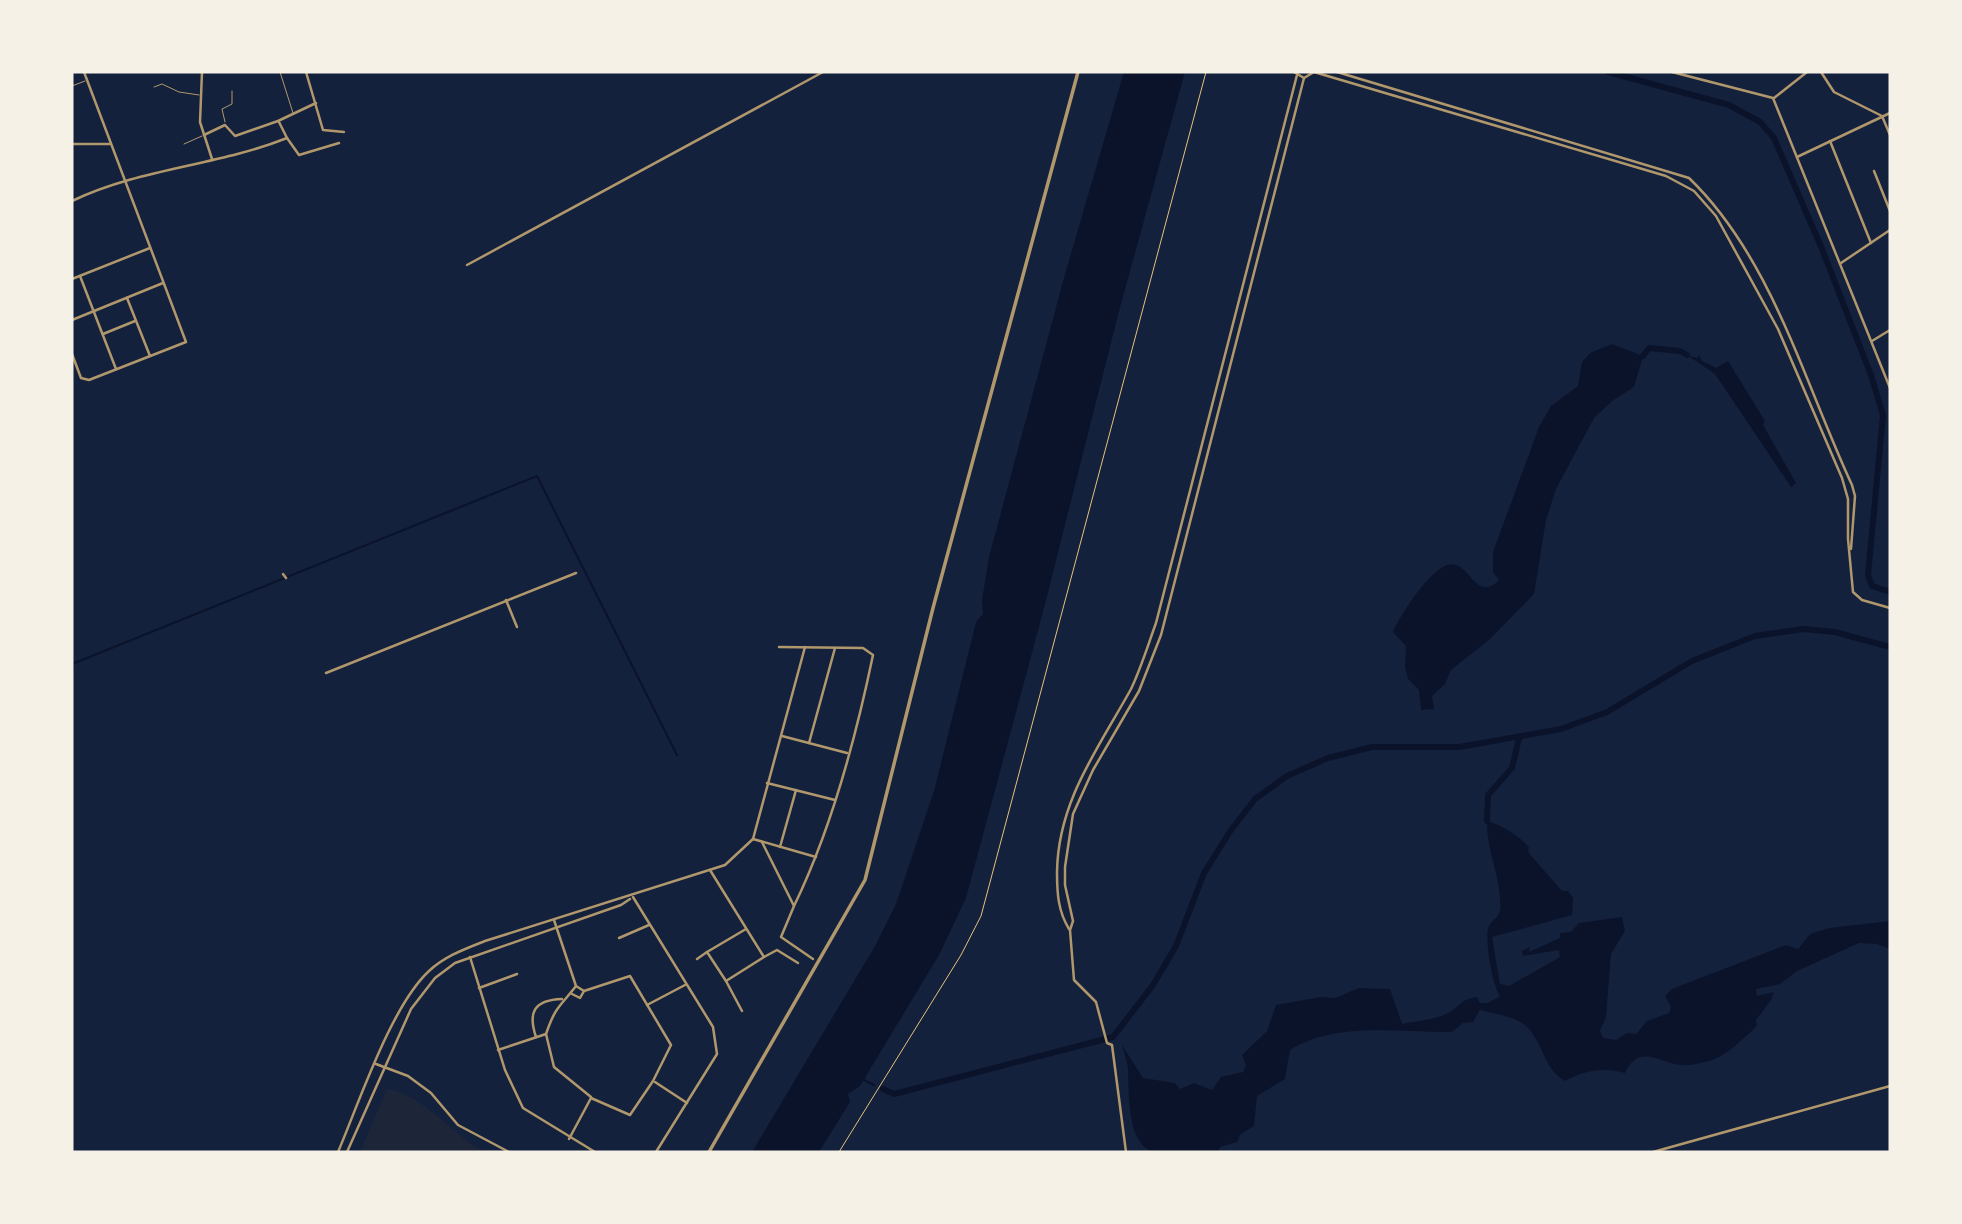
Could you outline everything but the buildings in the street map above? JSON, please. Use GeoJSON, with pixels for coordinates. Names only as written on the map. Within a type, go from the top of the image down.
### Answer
{"type":"FeatureCollection","features":[{"type":"Feature","properties":{"kind":"street"},"geometry":{"type":"LineString","coordinates":[[72,354],[85,381],[186,342],[84,72]]}},
{"type":"Feature","properties":{"kind":"street"},"geometry":{"type":"LineString","coordinates":[[202,72],[200,122],[212,159]]}},
{"type":"Feature","properties":{"kind":"street"},"geometry":{"type":"LineString","coordinates":[[306,72],[323,130],[344,132]]}},
{"type":"Feature","properties":{"kind":"street"},"geometry":{"type":"LineString","coordinates":[[467,265],[823,72]]}},
{"type":"Feature","properties":{"kind":"street"},"geometry":{"type":"LineString","coordinates":[[709,1152],[865,880],[933,608],[1078,72]]}},
{"type":"Feature","properties":{"kind":"street"},"geometry":{"type":"LineString","coordinates":[[1126,1152],[1112,1045],[1107,1043],[1096,1002],[1074,980],[1070,930],[1073,921],[1065,888],[1065,867],[1073,814],[1093,770],[1150,666],[1164,625],[1304,78],[1314,72],[1650,171],[1682,182],[1694,191],[1716,216],[1760,293],[1849,499],[1853,592],[1862,600],[1890,608]]}},
{"type":"Feature","properties":{"kind":"street"},"geometry":{"type":"LineString","coordinates":[[1337,72],[1689,178],[1712,200],[1727,220],[1766,290],[1819,412],[1855,496],[1851,552]]}},
{"type":"Feature","properties":{"kind":"street"},"geometry":{"type":"LineString","coordinates":[[1672,72],[1773,98]]}},
{"type":"Feature","properties":{"kind":"street"},"geometry":{"type":"LineString","coordinates":[[1690,76],[1692,72]]}},
{"type":"Feature","properties":{"kind":"street"},"geometry":{"type":"LineString","coordinates":[[1773,98],[1807,72]]}},
{"type":"Feature","properties":{"kind":"street"},"geometry":{"type":"LineString","coordinates":[[1821,72],[1834,92],[1882,116],[1890,135]]}},
{"type":"Feature","properties":{"kind":"street"},"geometry":{"type":"LineString","coordinates":[[1070,930],[1062,916],[1057,889],[1060,841],[1073,792],[1132,686],[1156,623],[1296,74],[1304,78]]}},
{"type":"Feature","properties":{"kind":"street"},"geometry":{"type":"LineString","coordinates":[[1773,98],[1890,388]]}},
{"type":"Feature","properties":{"kind":"street"},"geometry":{"type":"LineString","coordinates":[[204,135],[225,125],[235,136],[278,121],[316,103]]}},
{"type":"Feature","properties":{"kind":"street"},"geometry":{"type":"LineString","coordinates":[[1797,157],[1890,113]]}},
{"type":"Feature","properties":{"kind":"street"},"geometry":{"type":"LineString","coordinates":[[1478,121],[1480,114]]}},
{"type":"Feature","properties":{"kind":"street"},"geometry":{"type":"LineString","coordinates":[[278,121],[299,155],[339,143]]}},
{"type":"Feature","properties":{"kind":"street"},"geometry":{"type":"LineString","coordinates":[[72,201],[123,179],[249,151],[287,138]]}},
{"type":"Feature","properties":{"kind":"street"},"geometry":{"type":"LineString","coordinates":[[1830,141],[1871,243]]}},
{"type":"Feature","properties":{"kind":"street"},"geometry":{"type":"LineString","coordinates":[[72,144],[110,144]]}},
{"type":"Feature","properties":{"kind":"street"},"geometry":{"type":"LineString","coordinates":[[1650,171],[1652,165]]}},
{"type":"Feature","properties":{"kind":"street"},"geometry":{"type":"LineString","coordinates":[[1874,171],[1890,211]]}},
{"type":"Feature","properties":{"kind":"street"},"geometry":{"type":"LineString","coordinates":[[1840,264],[1890,230]]}},
{"type":"Feature","properties":{"kind":"street"},"geometry":{"type":"LineString","coordinates":[[72,279],[149,248]]}},
{"type":"Feature","properties":{"kind":"street"},"geometry":{"type":"LineString","coordinates":[[1247,265],[1256,268]]}},
{"type":"Feature","properties":{"kind":"street"},"geometry":{"type":"LineString","coordinates":[[80,276],[116,369]]}},
{"type":"Feature","properties":{"kind":"street"},"geometry":{"type":"LineString","coordinates":[[72,320],[163,283]]}},
{"type":"Feature","properties":{"kind":"street"},"geometry":{"type":"LineString","coordinates":[[1760,293],[1766,290]]}},
{"type":"Feature","properties":{"kind":"street"},"geometry":{"type":"LineString","coordinates":[[127,298],[150,356]]}},
{"type":"Feature","properties":{"kind":"street"},"geometry":{"type":"LineString","coordinates":[[103,334],[135,321]]}},
{"type":"Feature","properties":{"kind":"street"},"geometry":{"type":"LineString","coordinates":[[1871,342],[1890,330]]}},
{"type":"Feature","properties":{"kind":"street"},"geometry":{"type":"LineString","coordinates":[[1813,414],[1819,412]]}},
{"type":"Feature","properties":{"kind":"street"},"geometry":{"type":"LineString","coordinates":[[1201,446],[1210,448]]}},
{"type":"Feature","properties":{"kind":"street"},"geometry":{"type":"LineString","coordinates":[[326,673],[576,573]]}},
{"type":"Feature","properties":{"kind":"street"},"geometry":{"type":"LineString","coordinates":[[506,600],[517,627]]}},
{"type":"Feature","properties":{"kind":"street"},"geometry":{"type":"LineString","coordinates":[[779,647],[863,648],[873,654],[835,800],[816,857],[781,937],[813,959]]}},
{"type":"Feature","properties":{"kind":"street"},"geometry":{"type":"LineString","coordinates":[[338,1152],[399,1011],[430,970],[452,955],[485,941],[633,897],[725,865],[752,839],[805,647]]}},
{"type":"Feature","properties":{"kind":"street"},"geometry":{"type":"LineString","coordinates":[[809,743],[835,648]]}},
{"type":"Feature","properties":{"kind":"street"},"geometry":{"type":"LineString","coordinates":[[1142,662],[1150,666]]}},
{"type":"Feature","properties":{"kind":"street"},"geometry":{"type":"LineString","coordinates":[[781,735],[847,753]]}},
{"type":"Feature","properties":{"kind":"street"},"geometry":{"type":"LineString","coordinates":[[767,783],[835,800]]}},
{"type":"Feature","properties":{"kind":"street"},"geometry":{"type":"LineString","coordinates":[[780,846],[796,790]]}},
{"type":"Feature","properties":{"kind":"street"},"geometry":{"type":"LineString","coordinates":[[752,839],[816,857]]}},
{"type":"Feature","properties":{"kind":"street"},"geometry":{"type":"LineString","coordinates":[[762,842],[794,906]]}},
{"type":"Feature","properties":{"kind":"street"},"geometry":{"type":"LineString","coordinates":[[710,870],[764,957]]}},
{"type":"Feature","properties":{"kind":"street"},"geometry":{"type":"LineString","coordinates":[[1057,889],[1065,888]]}},
{"type":"Feature","properties":{"kind":"street"},"geometry":{"type":"LineString","coordinates":[[633,897],[713,1027],[717,1054],[656,1152]]}},
{"type":"Feature","properties":{"kind":"street"},"geometry":{"type":"LineString","coordinates":[[347,1152],[403,1024],[427,986],[446,968],[470,957],[621,905],[633,897]]}},
{"type":"Feature","properties":{"kind":"street"},"geometry":{"type":"LineString","coordinates":[[554,920],[576,986],[572,994],[555,1008],[546,1034],[554,1068],[591,1098],[630,1115],[653,1081],[671,1045],[630,976],[584,990],[576,986]]}},
{"type":"Feature","properties":{"kind":"street"},"geometry":{"type":"LineString","coordinates":[[619,938],[649,925]]}},
{"type":"Feature","properties":{"kind":"street"},"geometry":{"type":"LineString","coordinates":[[697,960],[747,929]]}},
{"type":"Feature","properties":{"kind":"street"},"geometry":{"type":"LineString","coordinates":[[726,981],[777,950],[798,963]]}},
{"type":"Feature","properties":{"kind":"street"},"geometry":{"type":"LineString","coordinates":[[707,952],[742,1011]]}},
{"type":"Feature","properties":{"kind":"street"},"geometry":{"type":"LineString","coordinates":[[470,957],[498,1050],[523,1108],[569,1139],[595,1152]]}},
{"type":"Feature","properties":{"kind":"street"},"geometry":{"type":"LineString","coordinates":[[479,988],[517,974]]}},
{"type":"Feature","properties":{"kind":"street"},"geometry":{"type":"LineString","coordinates":[[648,1005],[686,984]]}},
{"type":"Feature","properties":{"kind":"street"},"geometry":{"type":"LineString","coordinates":[[572,994],[580,998],[584,990]]}},
{"type":"Feature","properties":{"kind":"street"},"geometry":{"type":"LineString","coordinates":[[536,1037],[530,1020],[534,1010],[545,1002],[564,999]]}},
{"type":"Feature","properties":{"kind":"street"},"geometry":{"type":"LineString","coordinates":[[498,1050],[546,1034]]}},
{"type":"Feature","properties":{"kind":"street"},"geometry":{"type":"LineString","coordinates":[[376,1064],[408,1076],[431,1093],[458,1125],[509,1152]]}},
{"type":"Feature","properties":{"kind":"street"},"geometry":{"type":"LineString","coordinates":[[653,1081],[687,1103]]}},
{"type":"Feature","properties":{"kind":"street"},"geometry":{"type":"LineString","coordinates":[[1653,1152],[1890,1086]]}},
{"type":"Feature","properties":{"kind":"street"},"geometry":{"type":"LineString","coordinates":[[569,1139],[591,1098]]}},
{"type":"Feature","properties":{"kind":"lane"},"geometry":{"type":"LineString","coordinates":[[281,72],[293,113]]}},
{"type":"Feature","properties":{"kind":"lane"},"geometry":{"type":"LineString","coordinates":[[72,86],[88,81]]}},
{"type":"Feature","properties":{"kind":"lane"},"geometry":{"type":"LineString","coordinates":[[154,87],[162,84],[179,92],[199,95]]}},
{"type":"Feature","properties":{"kind":"lane"},"geometry":{"type":"LineString","coordinates":[[225,125],[222,110],[232,104],[232,91]]}},
{"type":"Feature","properties":{"kind":"lane"},"geometry":{"type":"LineString","coordinates":[[184,144],[204,135]]}},
{"type":"Feature","properties":{"kind":"path"},"geometry":{"type":"LineString","coordinates":[[839,1152],[961,955],[981,916],[1206,72]]}},
{"type":"Feature","properties":{"kind":"shaded area"},"geometry":{"type":"Polygon","coordinates":[[[1124,72],[1185,72],[1119,311],[1043,612],[966,898],[939,955],[860,1086],[848,1094],[850,1102],[819,1152],[752,1152],[875,946],[896,904],[934,791],[976,622],[983,614],[982,600],[989,557],[1065,274],[1124,72]]]}},
{"type":"Feature","properties":{"kind":"shaded area"},"geometry":{"type":"Polygon","coordinates":[[[1612,344],[1643,356],[1634,387],[1612,401],[1594,418],[1556,489],[1546,520],[1534,594],[1490,639],[1451,670],[1445,684],[1432,696],[1434,709],[1421,710],[1419,690],[1408,679],[1405,667],[1406,646],[1393,632],[1397,624],[1429,578],[1448,565],[1461,568],[1481,586],[1492,586],[1499,580],[1493,572],[1493,552],[1539,427],[1551,406],[1578,386],[1582,362],[1590,353],[1612,344]]]}},
{"type":"Feature","properties":{"kind":"shaded area"},"geometry":{"type":"Polygon","coordinates":[[[1687,355],[1697,358],[1699,355],[1702,361],[1716,368],[1728,361],[1765,421],[1763,425],[1796,483],[1791,487],[1715,374],[1687,355]]]}},
{"type":"Feature","properties":{"kind":"shaded area"},"geometry":{"type":"Polygon","coordinates":[[[1487,821],[1504,828],[1525,843],[1529,847],[1528,852],[1562,891],[1568,891],[1573,898],[1572,915],[1492,937],[1500,984],[1509,986],[1560,957],[1559,950],[1523,956],[1522,951],[1530,947],[1529,952],[1560,938],[1560,933],[1571,932],[1579,923],[1622,917],[1625,931],[1611,954],[1606,1017],[1600,1031],[1603,1038],[1616,1040],[1627,1033],[1636,1034],[1647,1021],[1669,1013],[1671,1007],[1665,996],[1672,989],[1786,945],[1798,949],[1810,934],[1829,928],[1890,921],[1890,949],[1877,944],[1859,943],[1797,971],[1780,984],[1756,989],[1757,996],[1774,992],[1756,1020],[1757,1026],[1729,1051],[1709,1061],[1682,1065],[1643,1057],[1631,1064],[1625,1073],[1595,1071],[1565,1081],[1552,1069],[1527,1027],[1511,1018],[1480,1010],[1473,1022],[1463,1023],[1452,1032],[1369,1030],[1328,1035],[1309,1041],[1290,1050],[1285,1079],[1257,1096],[1254,1126],[1241,1134],[1237,1142],[1220,1147],[1218,1152],[1185,1154],[1153,1152],[1145,1147],[1138,1139],[1131,1117],[1128,1068],[1122,1045],[1143,1078],[1175,1083],[1180,1089],[1194,1083],[1212,1090],[1221,1077],[1243,1072],[1246,1065],[1242,1055],[1267,1031],[1276,1005],[1321,997],[1335,998],[1359,988],[1390,989],[1402,1024],[1443,1015],[1471,998],[1477,997],[1480,1003],[1488,1003],[1500,996],[1492,973],[1487,942],[1488,928],[1500,911],[1500,900],[1487,821]]]}},
{"type":"Feature","properties":{"kind":"shaded area"},"geometry":{"type":"Polygon","coordinates":[[[387,1089],[426,1107],[485,1152],[360,1152],[387,1089]]]}},
{"type":"Feature","properties":{"kind":"waterway"},"geometry":{"type":"LineString","coordinates":[[1608,72],[1729,105],[1760,122],[1774,138],[1822,249],[1871,375],[1883,415],[1868,575],[1872,586],[1890,592]]}},
{"type":"Feature","properties":{"kind":"waterway"},"geometry":{"type":"LineString","coordinates":[[1643,356],[1649,348],[1680,351],[1687,355]]}},
{"type":"Feature","properties":{"kind":"waterway"},"geometry":{"type":"LineString","coordinates":[[72,664],[537,476],[677,755]]}},
{"type":"Feature","properties":{"kind":"waterway"},"geometry":{"type":"LineString","coordinates":[[883,1089],[894,1094],[1113,1037],[1153,985],[1176,946],[1204,873],[1231,830],[1255,799],[1287,776],[1328,758],[1372,747],[1459,747],[1561,729],[1607,712],[1692,661],[1755,636],[1803,629],[1835,632],[1890,647]]}},
{"type":"Feature","properties":{"kind":"waterway"},"geometry":{"type":"LineString","coordinates":[[1487,821],[1488,795],[1512,768],[1519,738]]}},
{"type":"Feature","properties":{"kind":"waterway"},"geometry":{"type":"LineString","coordinates":[[864,1080],[874,1085]]}}]}
